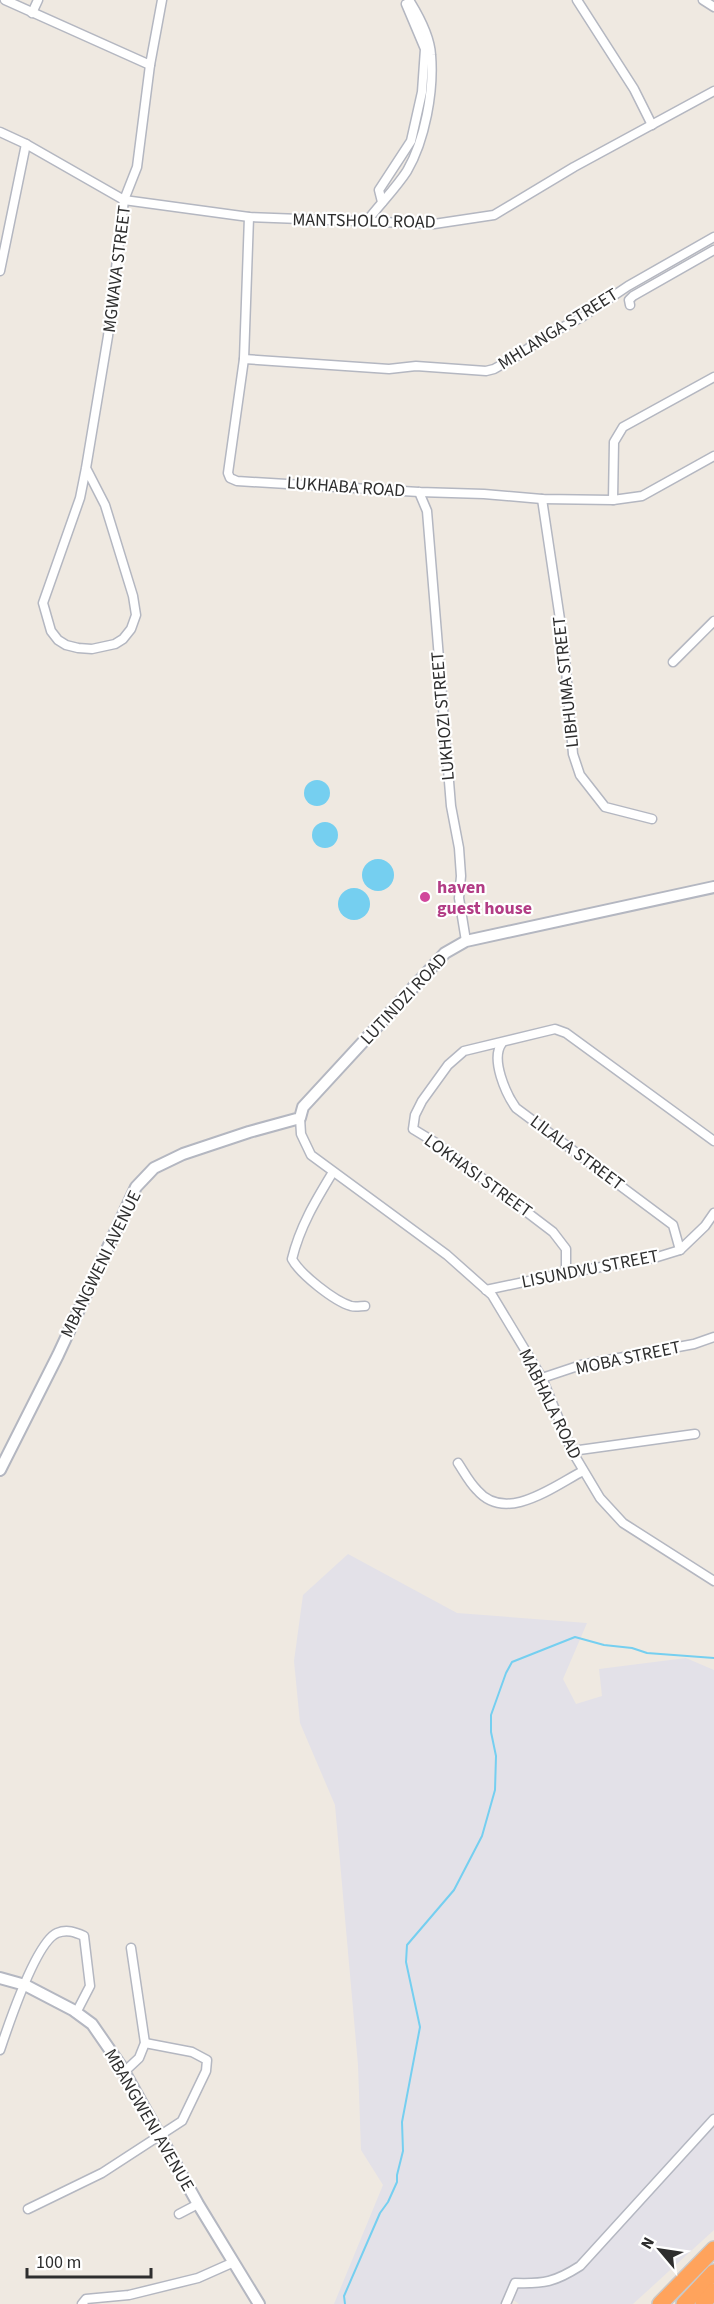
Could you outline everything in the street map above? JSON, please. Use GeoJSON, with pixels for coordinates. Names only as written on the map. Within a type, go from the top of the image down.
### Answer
{"type":"FeatureCollection","features":[{"type":"Feature","properties":{"kind":"highway"},"geometry":{"type":"LineString","coordinates":[[660,2304],[714,2249]]}},
{"type":"Feature","properties":{"kind":"highway"},"geometry":{"type":"LineString","coordinates":[[673,2304],[714,2259]]}},
{"type":"Feature","properties":{"kind":"highway"},"geometry":{"type":"LineString","coordinates":[[684,2304],[714,2272]]}},
{"type":"Feature","properties":{"kind":"highway"},"geometry":{"type":"LineString","coordinates":[[703,2304],[714,2290]]}},
{"type":"Feature","properties":{"kind":"street"},"geometry":{"type":"LineString","coordinates":[[5,0],[150,65]]}},
{"type":"Feature","properties":{"kind":"street"},"geometry":{"type":"LineString","coordinates":[[32,13],[38,0]]}},
{"type":"Feature","properties":{"kind":"street","name":"MGWAVA STREET"},"geometry":{"type":"LineString","coordinates":[[86,468],[105,505],[133,596],[136,615],[131,629],[123,639],[115,644],[78,648],[66,645],[51,632],[43,603],[80,498],[86,468],[108,336],[124,200],[137,167],[150,65],[162,0]]}},
{"type":"Feature","properties":{"kind":"street"},"geometry":{"type":"LineString","coordinates":[[382,202],[380,190],[411,141],[422,92],[425,49],[404,0]]}},
{"type":"Feature","properties":{"kind":"street"},"geometry":{"type":"LineString","coordinates":[[367,221],[406,172],[421,141],[429,99],[431,54],[421,21],[409,0]]}},
{"type":"Feature","properties":{"kind":"street"},"geometry":{"type":"LineString","coordinates":[[577,0],[634,89],[652,125]]}},
{"type":"Feature","properties":{"kind":"street"},"geometry":{"type":"LineString","coordinates":[[703,0],[714,7]]}},
{"type":"Feature","properties":{"kind":"street","name":"MANTSHOLO ROAD"},"geometry":{"type":"LineString","coordinates":[[0,132],[26,144],[124,200],[249,217],[434,225],[494,215],[574,167],[714,91]]}},
{"type":"Feature","properties":{"kind":"street"},"geometry":{"type":"LineString","coordinates":[[0,271],[26,144]]}},
{"type":"Feature","properties":{"kind":"street","name":"LUKHABA ROAD"},"geometry":{"type":"LineString","coordinates":[[249,217],[244,359],[228,473],[230,478],[419,492],[542,499],[613,500],[642,496],[714,456]]}},
{"type":"Feature","properties":{"kind":"street","name":"MHLANGA STREET"},"geometry":{"type":"LineString","coordinates":[[244,359],[389,369],[416,366],[486,371],[494,369],[544,337],[582,317],[628,286],[714,237]]}},
{"type":"Feature","properties":{"kind":"street"},"geometry":{"type":"LineString","coordinates":[[630,305],[629,300],[633,296],[714,250]]}},
{"type":"Feature","properties":{"kind":"street"},"geometry":{"type":"LineString","coordinates":[[613,500],[614,442],[623,427],[714,377]]}},
{"type":"Feature","properties":{"kind":"street","name":"LUKHOZI STREET"},"geometry":{"type":"LineString","coordinates":[[419,492],[427,511],[451,806],[459,848],[461,876],[459,898],[466,941]]}},
{"type":"Feature","properties":{"kind":"street","name":"LIBHUMA STREET"},"geometry":{"type":"LineString","coordinates":[[542,499],[564,646],[573,754],[580,775],[605,807],[652,819]]}},
{"type":"Feature","properties":{"kind":"street"},"geometry":{"type":"LineString","coordinates":[[673,662],[714,621]]}},
{"type":"Feature","properties":{"kind":"street","name":"LUTINDZI ROAD"},"geometry":{"type":"LineString","coordinates":[[300,1118],[303,1107],[445,953],[466,941],[714,887]]}},
{"type":"Feature","properties":{"kind":"street","name":"LOKHASI STREET"},"geometry":{"type":"LineString","coordinates":[[566,1273],[566,1249],[553,1232],[436,1143],[413,1129],[415,1115],[422,1101],[448,1065],[464,1051],[555,1029],[566,1033],[714,1141]]}},
{"type":"Feature","properties":{"kind":"street","name":"LILALA STREET"},"geometry":{"type":"LineString","coordinates":[[502,1043],[497,1058],[505,1087],[516,1108],[673,1225],[681,1250]]}},
{"type":"Feature","properties":{"kind":"street","name":"MABHALA ROAD"},"geometry":{"type":"LineString","coordinates":[[300,1118],[301,1134],[311,1155],[447,1255],[492,1295],[542,1378],[572,1451],[600,1498],[623,1523],[714,1581]]}},
{"type":"Feature","properties":{"kind":"street","name":"MBANGWENI AVENUE"},"geometry":{"type":"LineString","coordinates":[[0,1470],[58,1355],[136,1187],[154,1168],[183,1154],[300,1118]]}},
{"type":"Feature","properties":{"kind":"street"},"geometry":{"type":"LineString","coordinates":[[333,1172],[305,1218],[298,1234],[292,1259],[297,1269],[338,1299],[351,1306],[365,1306]]}},
{"type":"Feature","properties":{"kind":"street","name":"LISUNDVU STREET"},"geometry":{"type":"LineString","coordinates":[[486,1290],[654,1258],[681,1250],[705,1226],[714,1213]]}},
{"type":"Feature","properties":{"kind":"street","name":"MOBA STREET"},"geometry":{"type":"LineString","coordinates":[[542,1378],[581,1365],[694,1344],[714,1337]]}},
{"type":"Feature","properties":{"kind":"street"},"geometry":{"type":"LineString","coordinates":[[572,1451],[695,1434]]}},
{"type":"Feature","properties":{"kind":"street"},"geometry":{"type":"LineString","coordinates":[[458,1463],[478,1492],[493,1501],[508,1505],[525,1501],[584,1471]]}},
{"type":"Feature","properties":{"kind":"street"},"geometry":{"type":"LineString","coordinates":[[0,2050],[42,1947],[56,1933],[74,1930],[84,1936],[90,1986],[76,2013]]}},
{"type":"Feature","properties":{"kind":"street"},"geometry":{"type":"LineString","coordinates":[[124,2072],[140,2058],[145,2043],[131,1948]]}},
{"type":"Feature","properties":{"kind":"street","name":"MBANGWENI AVENUE"},"geometry":{"type":"LineString","coordinates":[[0,1978],[25,1985],[92,2024],[124,2072],[198,2204],[259,2304]]}},
{"type":"Feature","properties":{"kind":"street"},"geometry":{"type":"LineString","coordinates":[[0,2018],[9,2025]]}},
{"type":"Feature","properties":{"kind":"street"},"geometry":{"type":"LineString","coordinates":[[28,2209],[102,2173],[182,2121],[206,2071],[207,2060],[192,2052],[145,2043]]}},
{"type":"Feature","properties":{"kind":"street"},"geometry":{"type":"LineString","coordinates":[[506,2304],[515,2283],[540,2284],[560,2279],[580,2266],[714,2119]]}},
{"type":"Feature","properties":{"kind":"street"},"geometry":{"type":"LineString","coordinates":[[179,2214],[198,2204]]}},
{"type":"Feature","properties":{"kind":"street"},"geometry":{"type":"LineString","coordinates":[[82,2304],[86,2299],[129,2295],[198,2278],[234,2262]]}},
{"type":"Feature","properties":{"kind":"shaded area"},"geometry":{"type":"Polygon","coordinates":[[[348,1554],[457,1613],[587,1623],[563,1679],[576,1704],[602,1696],[599,1669],[686,1658],[714,1670],[714,2230],[633,2304],[519,2304],[509,2297],[506,2304],[334,2304],[383,2185],[361,2150],[358,2065],[335,1805],[300,1723],[294,1661],[303,1595],[348,1554]]]}},
{"type":"Feature","properties":{"kind":"water"},"geometry":{"type":"Polygon","coordinates":[[[317,780],[326,784],[330,793],[326,802],[317,806],[308,802],[304,793],[308,784],[317,780]]]}},
{"type":"Feature","properties":{"kind":"water"},"geometry":{"type":"Polygon","coordinates":[[[325,822],[334,826],[338,835],[334,844],[325,848],[316,844],[312,835],[316,826],[325,822]]]}},
{"type":"Feature","properties":{"kind":"water"},"geometry":{"type":"Polygon","coordinates":[[[378,859],[390,863],[394,875],[390,887],[378,891],[366,887],[362,875],[366,863],[378,859]]]}},
{"type":"Feature","properties":{"kind":"water"},"geometry":{"type":"Polygon","coordinates":[[[354,888],[366,892],[370,904],[366,916],[354,920],[342,916],[338,904],[342,892],[354,888]]]}},
{"type":"Feature","properties":{"kind":"waterway"},"geometry":{"type":"LineString","coordinates":[[345,2304],[344,2296],[380,2213],[397,2182],[403,2151],[402,2122],[420,2027],[406,1962],[407,1945],[454,1890],[482,1836],[495,1790],[496,1756],[491,1732],[491,1715],[512,1662],[575,1637],[647,1653],[714,1658]]}},
{"type":"Feature","properties":{"kind":"place","name":"haven guest house"},"geometry":{"type":"Point","coordinates":[425,897]}}]}
